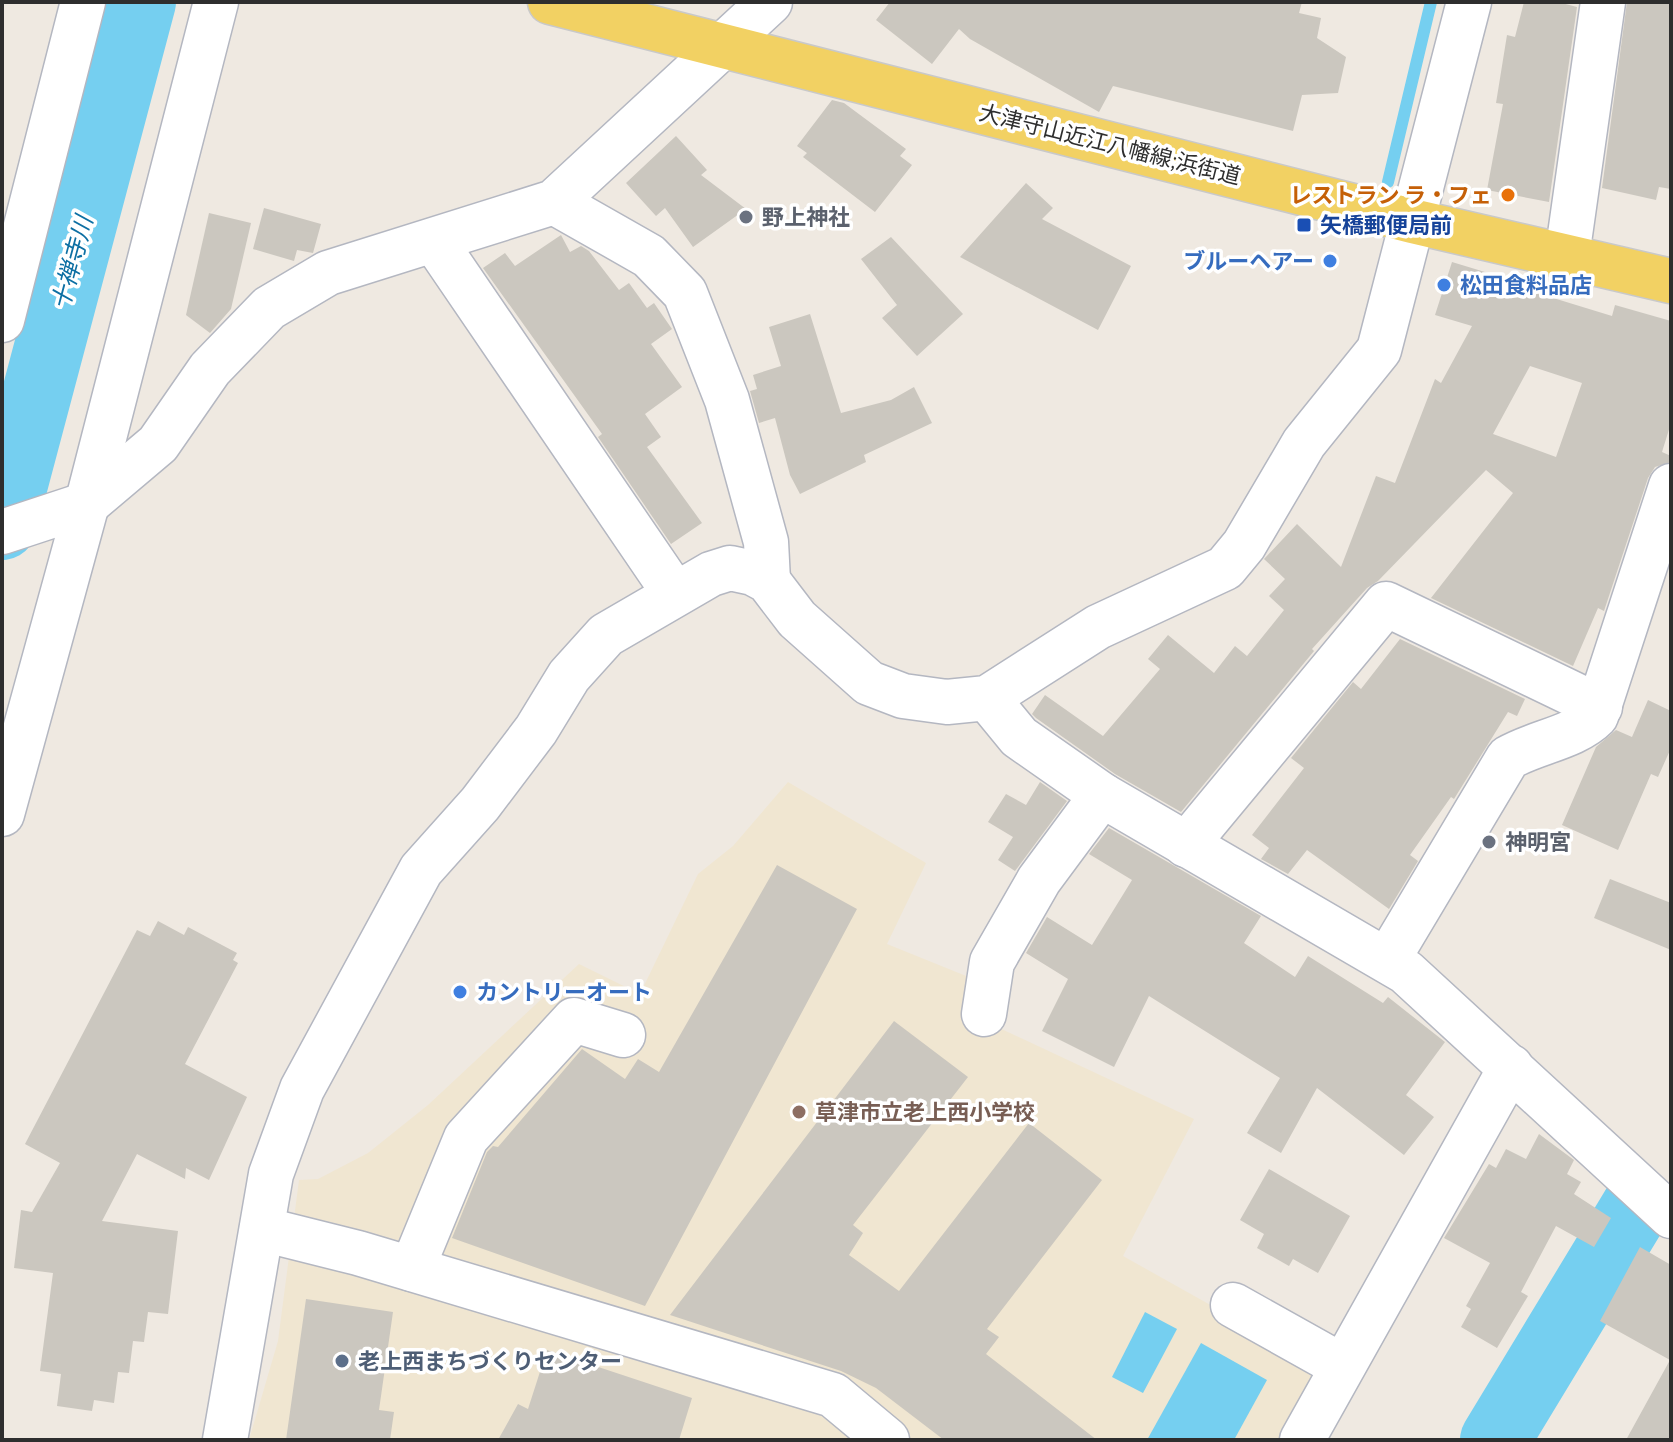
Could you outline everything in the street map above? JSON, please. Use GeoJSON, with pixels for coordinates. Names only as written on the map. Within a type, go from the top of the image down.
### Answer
{"type":"FeatureCollection","features":[{"type":"Feature","properties":{"kind":"main road","name":"大津守山近江八幡線;浜街道"},"geometry":{"type":"LineString","coordinates":[[550,2],[1412,221],[1671,281]]}},
{"type":"Feature","properties":{"kind":"street"},"geometry":{"type":"LineString","coordinates":[[2,320],[83,2]]}},
{"type":"Feature","properties":{"kind":"street"},"geometry":{"type":"LineString","coordinates":[[2,814],[79,506],[216,2]]}},
{"type":"Feature","properties":{"kind":"street"},"geometry":{"type":"LineString","coordinates":[[2,532],[79,506],[158,444],[210,369],[269,308],[328,273],[435,242],[554,202],[770,2]]}},
{"type":"Feature","properties":{"kind":"street"},"geometry":{"type":"LineString","coordinates":[[225,1440],[271,1174],[302,1089],[421,870],[480,804],[536,730],[569,676],[606,635],[711,574],[730,568],[753,573],[768,581],[797,619],[869,683],[903,696],[932,700],[987,698],[1098,627],[1225,568],[1244,545],[1304,443],[1379,350],[1469,2]]}},
{"type":"Feature","properties":{"kind":"street"},"geometry":{"type":"LineString","coordinates":[[1567,256],[1603,2]]}},
{"type":"Feature","properties":{"kind":"street"},"geometry":{"type":"LineString","coordinates":[[554,202],[649,256],[685,293],[727,400],[766,542],[768,581]]}},
{"type":"Feature","properties":{"kind":"street"},"geometry":{"type":"LineString","coordinates":[[435,242],[675,594]]}},
{"type":"Feature","properties":{"kind":"street"},"geometry":{"type":"LineString","coordinates":[[1388,959],[1508,758],[1525,748],[1587,725],[1600,707],[1671,486]]}},
{"type":"Feature","properties":{"kind":"street"},"geometry":{"type":"LineString","coordinates":[[1186,845],[1386,604],[1600,707]]}},
{"type":"Feature","properties":{"kind":"street"},"geometry":{"type":"LineString","coordinates":[[987,698],[1019,737],[1102,795],[1388,959],[1511,1067],[1671,1216]]}},
{"type":"Feature","properties":{"kind":"street"},"geometry":{"type":"LineString","coordinates":[[984,1014],[992,962],[1039,880],[1102,795]]}},
{"type":"Feature","properties":{"kind":"street"},"geometry":{"type":"LineString","coordinates":[[412,1269],[466,1138],[574,1020],[623,1035]]}},
{"type":"Feature","properties":{"kind":"street"},"geometry":{"type":"LineString","coordinates":[[1302,1440],[1511,1067]]}},
{"type":"Feature","properties":{"kind":"street"},"geometry":{"type":"LineString","coordinates":[[262,1229],[412,1269],[833,1395],[887,1440]]}},
{"type":"Feature","properties":{"kind":"street"},"geometry":{"type":"LineString","coordinates":[[1233,1305],[1342,1366]]}},
{"type":"Feature","properties":{"kind":"shaded area","name":"草津市立老上西小学校"},"geometry":{"type":"Polygon","coordinates":[[[788,782],[926,863],[887,944],[981,982],[993,1025],[1194,1119],[1123,1256],[1321,1367],[1281,1440],[249,1440],[278,1341],[299,1180],[318,1179],[368,1153],[428,1105],[579,964],[640,994],[698,874],[733,846],[788,782]]]}},
{"type":"Feature","properties":{"kind":"water"},"geometry":{"type":"Polygon","coordinates":[[[1145,1312],[1177,1329],[1143,1393],[1112,1377],[1145,1312]]]}},
{"type":"Feature","properties":{"kind":"water"},"geometry":{"type":"Polygon","coordinates":[[[1201,1343],[1267,1380],[1234,1440],[1147,1440],[1201,1343]]]}},
{"type":"Feature","properties":{"kind":"building"},"geometry":{"type":"Polygon","coordinates":[[[890,2],[1302,2],[1299,13],[1321,18],[1317,38],[1346,57],[1338,93],[1302,95],[1293,131],[1113,86],[1099,112],[970,39],[959,29],[932,64],[876,20],[890,2]]]}},
{"type":"Feature","properties":{"kind":"building"},"geometry":{"type":"Polygon","coordinates":[[[1524,2],[1558,2],[1577,7],[1549,202],[1487,190],[1503,104],[1496,103],[1507,35],[1515,37],[1524,2]]]}},
{"type":"Feature","properties":{"kind":"building"},"geometry":{"type":"Polygon","coordinates":[[[1627,2],[1671,2],[1671,189],[1659,187],[1656,200],[1602,188],[1627,2]]]}},
{"type":"Feature","properties":{"kind":"building"},"geometry":{"type":"Polygon","coordinates":[[[832,100],[844,103],[906,149],[900,156],[912,165],[875,212],[803,157],[807,153],[797,146],[832,100]]]}},
{"type":"Feature","properties":{"kind":"building"},"geometry":{"type":"Polygon","coordinates":[[[676,136],[707,170],[701,175],[746,209],[693,247],[665,208],[656,216],[626,183],[676,136]]]}},
{"type":"Feature","properties":{"kind":"building"},"geometry":{"type":"Polygon","coordinates":[[[1026,183],[1053,208],[1042,219],[1131,266],[1098,330],[960,257],[1026,183]]]}},
{"type":"Feature","properties":{"kind":"building"},"geometry":{"type":"Polygon","coordinates":[[[264,208],[321,224],[313,253],[297,250],[294,261],[253,249],[264,208]]]}},
{"type":"Feature","properties":{"kind":"building"},"geometry":{"type":"Polygon","coordinates":[[[209,213],[251,223],[231,309],[210,333],[186,315],[209,213]]]}},
{"type":"Feature","properties":{"kind":"building"},"geometry":{"type":"Polygon","coordinates":[[[561,235],[570,252],[581,246],[589,251],[619,290],[629,283],[647,308],[654,303],[672,329],[651,344],[682,387],[645,414],[661,437],[647,447],[702,523],[671,544],[598,437],[602,434],[483,268],[505,253],[515,266],[561,235]]]}},
{"type":"Feature","properties":{"kind":"building"},"geometry":{"type":"Polygon","coordinates":[[[891,237],[963,314],[917,356],[882,318],[897,305],[861,259],[891,237]]]}},
{"type":"Feature","properties":{"kind":"building"},"geometry":{"type":"Polygon","coordinates":[[[1452,262],[1551,292],[1550,297],[1612,316],[1615,305],[1671,321],[1671,423],[1662,452],[1671,456],[1671,462],[1655,467],[1648,478],[1604,611],[1598,608],[1573,666],[1431,598],[1513,493],[1486,470],[1378,581],[1367,588],[1312,649],[1314,651],[1181,812],[1115,774],[1032,714],[1045,695],[1103,736],[1160,669],[1148,659],[1168,635],[1214,673],[1235,646],[1247,656],[1284,610],[1269,596],[1285,579],[1264,559],[1297,524],[1341,567],[1376,476],[1395,483],[1435,379],[1441,383],[1472,326],[1435,315],[1452,262]],[[1530,366],[1493,434],[1556,457],[1582,383],[1530,366]]]}},
{"type":"Feature","properties":{"kind":"building"},"geometry":{"type":"Polygon","coordinates":[[[810,314],[841,413],[891,400],[914,387],[932,423],[864,455],[866,462],[800,494],[790,475],[775,418],[759,423],[750,391],[757,389],[753,375],[781,366],[769,327],[810,314]]]}},
{"type":"Feature","properties":{"kind":"building"},"geometry":{"type":"Polygon","coordinates":[[[1400,639],[1525,699],[1517,716],[1508,712],[1454,799],[1451,797],[1410,855],[1418,861],[1389,909],[1307,850],[1288,874],[1261,859],[1269,848],[1252,835],[1304,768],[1291,758],[1353,682],[1361,689],[1400,639]]]}},
{"type":"Feature","properties":{"kind":"building"},"geometry":{"type":"Polygon","coordinates":[[[1648,700],[1671,711],[1671,748],[1658,777],[1651,774],[1618,850],[1562,825],[1596,747],[1616,730],[1632,737],[1648,700]]]}},
{"type":"Feature","properties":{"kind":"building"},"geometry":{"type":"Polygon","coordinates":[[[1040,782],[1067,801],[1015,871],[998,860],[1013,837],[988,822],[1006,794],[1026,805],[1040,782]]]}},
{"type":"Feature","properties":{"kind":"building"},"geometry":{"type":"Polygon","coordinates":[[[1109,828],[1261,916],[1244,943],[1295,977],[1308,956],[1383,1003],[1388,997],[1445,1042],[1406,1095],[1434,1117],[1404,1155],[1317,1088],[1281,1153],[1247,1133],[1280,1078],[1149,996],[1114,1067],[1042,1031],[1068,979],[1026,953],[1047,917],[1092,945],[1132,880],[1089,854],[1109,828]]]}},
{"type":"Feature","properties":{"kind":"building"},"geometry":{"type":"Polygon","coordinates":[[[777,865],[857,909],[645,1306],[452,1238],[487,1152],[493,1146],[498,1147],[582,1049],[625,1079],[638,1059],[659,1072],[777,865]]]}},
{"type":"Feature","properties":{"kind":"building"},"geometry":{"type":"Polygon","coordinates":[[[1610,879],[1671,903],[1671,950],[1594,918],[1610,879]]]}},
{"type":"Feature","properties":{"kind":"building"},"geometry":{"type":"Polygon","coordinates":[[[158,921],[184,935],[188,927],[237,953],[233,960],[238,963],[185,1064],[247,1097],[209,1180],[186,1168],[185,1179],[137,1154],[102,1221],[178,1231],[168,1314],[148,1312],[144,1342],[133,1341],[129,1373],[118,1372],[114,1403],[94,1400],[92,1411],[57,1406],[61,1374],[40,1371],[53,1273],[14,1268],[21,1210],[32,1212],[60,1163],[25,1144],[137,930],[150,936],[158,921]]]}},
{"type":"Feature","properties":{"kind":"building"},"geometry":{"type":"Polygon","coordinates":[[[894,1021],[968,1077],[853,1225],[863,1233],[849,1255],[899,1291],[1029,1123],[1102,1180],[987,1329],[999,1337],[986,1354],[1097,1440],[944,1440],[876,1388],[841,1371],[670,1315],[894,1021]]]}},
{"type":"Feature","properties":{"kind":"building"},"geometry":{"type":"Polygon","coordinates":[[[1539,1134],[1574,1160],[1567,1174],[1581,1182],[1574,1194],[1611,1218],[1594,1247],[1556,1226],[1521,1292],[1528,1296],[1497,1348],[1461,1327],[1471,1309],[1466,1306],[1490,1263],[1444,1238],[1489,1164],[1496,1168],[1506,1149],[1526,1159],[1539,1134]]]}},
{"type":"Feature","properties":{"kind":"building"},"geometry":{"type":"Polygon","coordinates":[[[1269,1169],[1350,1216],[1318,1273],[1293,1259],[1289,1266],[1257,1248],[1264,1234],[1240,1220],[1269,1169]]]}},
{"type":"Feature","properties":{"kind":"building"},"geometry":{"type":"Polygon","coordinates":[[[1640,1247],[1671,1265],[1671,1440],[1626,1440],[1670,1360],[1600,1321],[1640,1247]]]}},
{"type":"Feature","properties":{"kind":"building","name":"老上西まちづくりセンター"},"geometry":{"type":"Polygon","coordinates":[[[306,1299],[393,1312],[379,1410],[394,1412],[390,1440],[286,1440],[306,1299]]]}},
{"type":"Feature","properties":{"kind":"building"},"geometry":{"type":"Polygon","coordinates":[[[547,1350],[692,1398],[679,1440],[498,1440],[518,1404],[528,1409],[547,1350]]]}},
{"type":"Feature","properties":{"kind":"waterway","name":"十禅寺川"},"geometry":{"type":"LineString","coordinates":[[2,525],[141,2]]}},
{"type":"Feature","properties":{"kind":"waterway"},"geometry":{"type":"LineString","coordinates":[[1388,182],[1431,2]]}},
{"type":"Feature","properties":{"kind":"waterway"},"geometry":{"type":"LineString","coordinates":[[1495,1440],[1638,1204]]}},
{"type":"Feature","properties":{"kind":"place","name":"レストラン ラ・フェ"},"geometry":{"type":"Point","coordinates":[1508,195]}},
{"type":"Feature","properties":{"kind":"place","name":"野上神社"},"geometry":{"type":"Point","coordinates":[746,217]}},
{"type":"Feature","properties":{"kind":"place","name":"矢橋郵便局前"},"geometry":{"type":"Point","coordinates":[1304,225]}},
{"type":"Feature","properties":{"kind":"place","name":"ブルーヘアー"},"geometry":{"type":"Point","coordinates":[1330,261]}},
{"type":"Feature","properties":{"kind":"place","name":"松田食料品店"},"geometry":{"type":"Point","coordinates":[1444,285]}},
{"type":"Feature","properties":{"kind":"place","name":"神明宮"},"geometry":{"type":"Point","coordinates":[1489,842]}},
{"type":"Feature","properties":{"kind":"place","name":"カントリーオート"},"geometry":{"type":"Point","coordinates":[460,992]}},
{"type":"Feature","properties":{"kind":"place","name":"草津市立老上西小学校"},"geometry":{"type":"Point","coordinates":[799,1112]}},
{"type":"Feature","properties":{"kind":"place","name":"老上西まちづくりセンター"},"geometry":{"type":"Point","coordinates":[342,1361]}}]}
